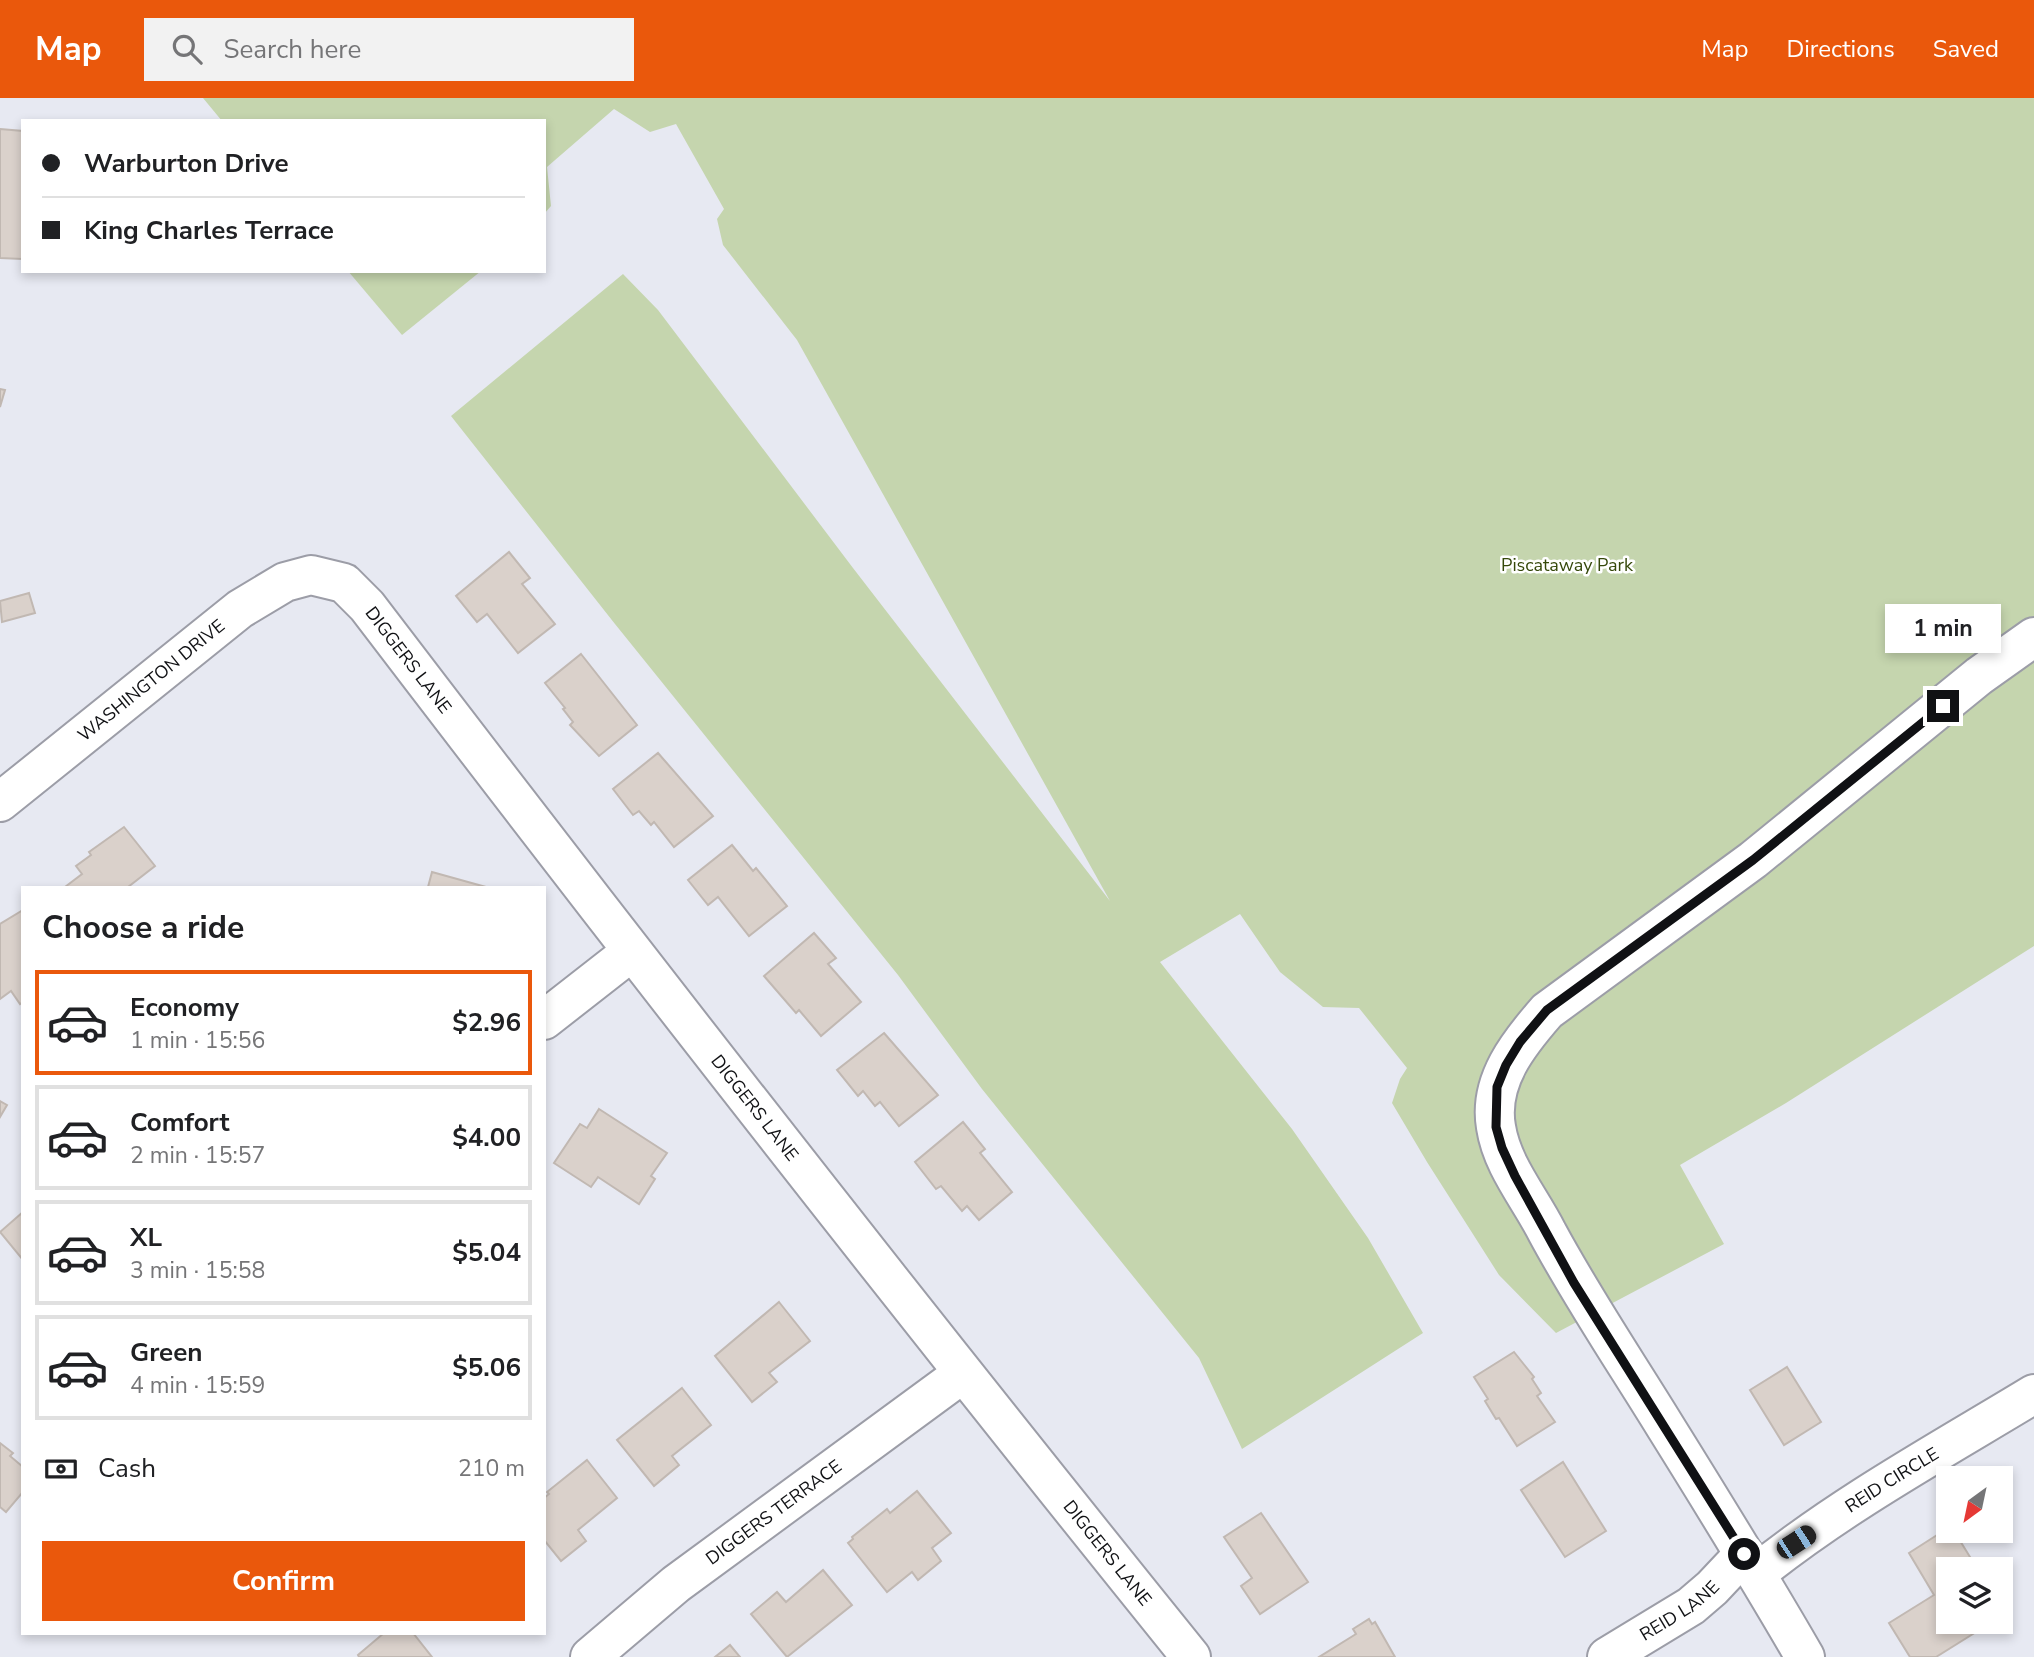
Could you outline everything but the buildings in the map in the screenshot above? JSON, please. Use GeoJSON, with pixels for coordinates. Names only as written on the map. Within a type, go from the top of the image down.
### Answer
{"type":"FeatureCollection","features":[{"type":"Feature","properties":{"kind":"street","name":"WASHINGTON DRIVE"},"geometry":{"type":"LineString","coordinates":[[0,802],[240,609],[285,582],[311,575]]}},
{"type":"Feature","properties":{"kind":"street","name":"DIGGERS LANE"},"geometry":{"type":"LineString","coordinates":[[311,575],[344,583],[367,606],[631,952],[962,1374],[1191,1657]]}},
{"type":"Feature","properties":{"kind":"street"},"geometry":{"type":"LineString","coordinates":[[1805,1657],[1751,1564],[1574,1283],[1515,1176],[1496,1127],[1497,1087],[1520,1042],[1547,1010],[1753,860],[1979,677],[2034,637]]}},
{"type":"Feature","properties":{"kind":"street"},"geometry":{"type":"LineString","coordinates":[[546,1018],[631,952]]}},
{"type":"Feature","properties":{"kind":"street","name":"DIGGERS TERRACE"},"geometry":{"type":"LineString","coordinates":[[590,1657],[676,1584],[962,1374]]}},
{"type":"Feature","properties":{"kind":"street","name":"REID CIRCLE"},"geometry":{"type":"LineString","coordinates":[[1751,1564],[1796,1542],[1889,1481],[2034,1394]]}},
{"type":"Feature","properties":{"kind":"street","name":"REID LANE"},"geometry":{"type":"LineString","coordinates":[[1607,1657],[1691,1606],[1712,1588],[1751,1564]]}},
{"type":"Feature","properties":{"kind":"green space","name":"Piscataway Park"},"geometry":{"type":"Polygon","coordinates":[[[203,98],[2034,98],[2034,946],[1786,1103],[1680,1165],[1724,1244],[1556,1333],[1499,1275],[1427,1162],[1392,1103],[1400,1079],[1407,1068],[1359,1008],[1323,1007],[1280,972],[1240,914],[1160,962],[1292,1129],[1368,1238],[1423,1333],[1242,1449],[1199,1358],[982,1089],[898,975],[451,416],[623,274],[658,310],[1110,901],[797,340],[723,245],[717,219],[724,209],[676,124],[650,132],[614,109],[547,167],[551,206],[546,212],[546,119],[220,119],[203,98]]]}},
{"type":"Feature","properties":{"kind":"green space"},"geometry":{"type":"Polygon","coordinates":[[[350,273],[479,273],[402,335],[350,273]]]}},
{"type":"Feature","properties":{"kind":"route"},"geometry":{"type":"LineString","coordinates":[[1744,1554],[1574,1283],[1515,1176],[1496,1127],[1497,1087],[1520,1042],[1547,1010],[1753,860],[1943,706]]}}]}
